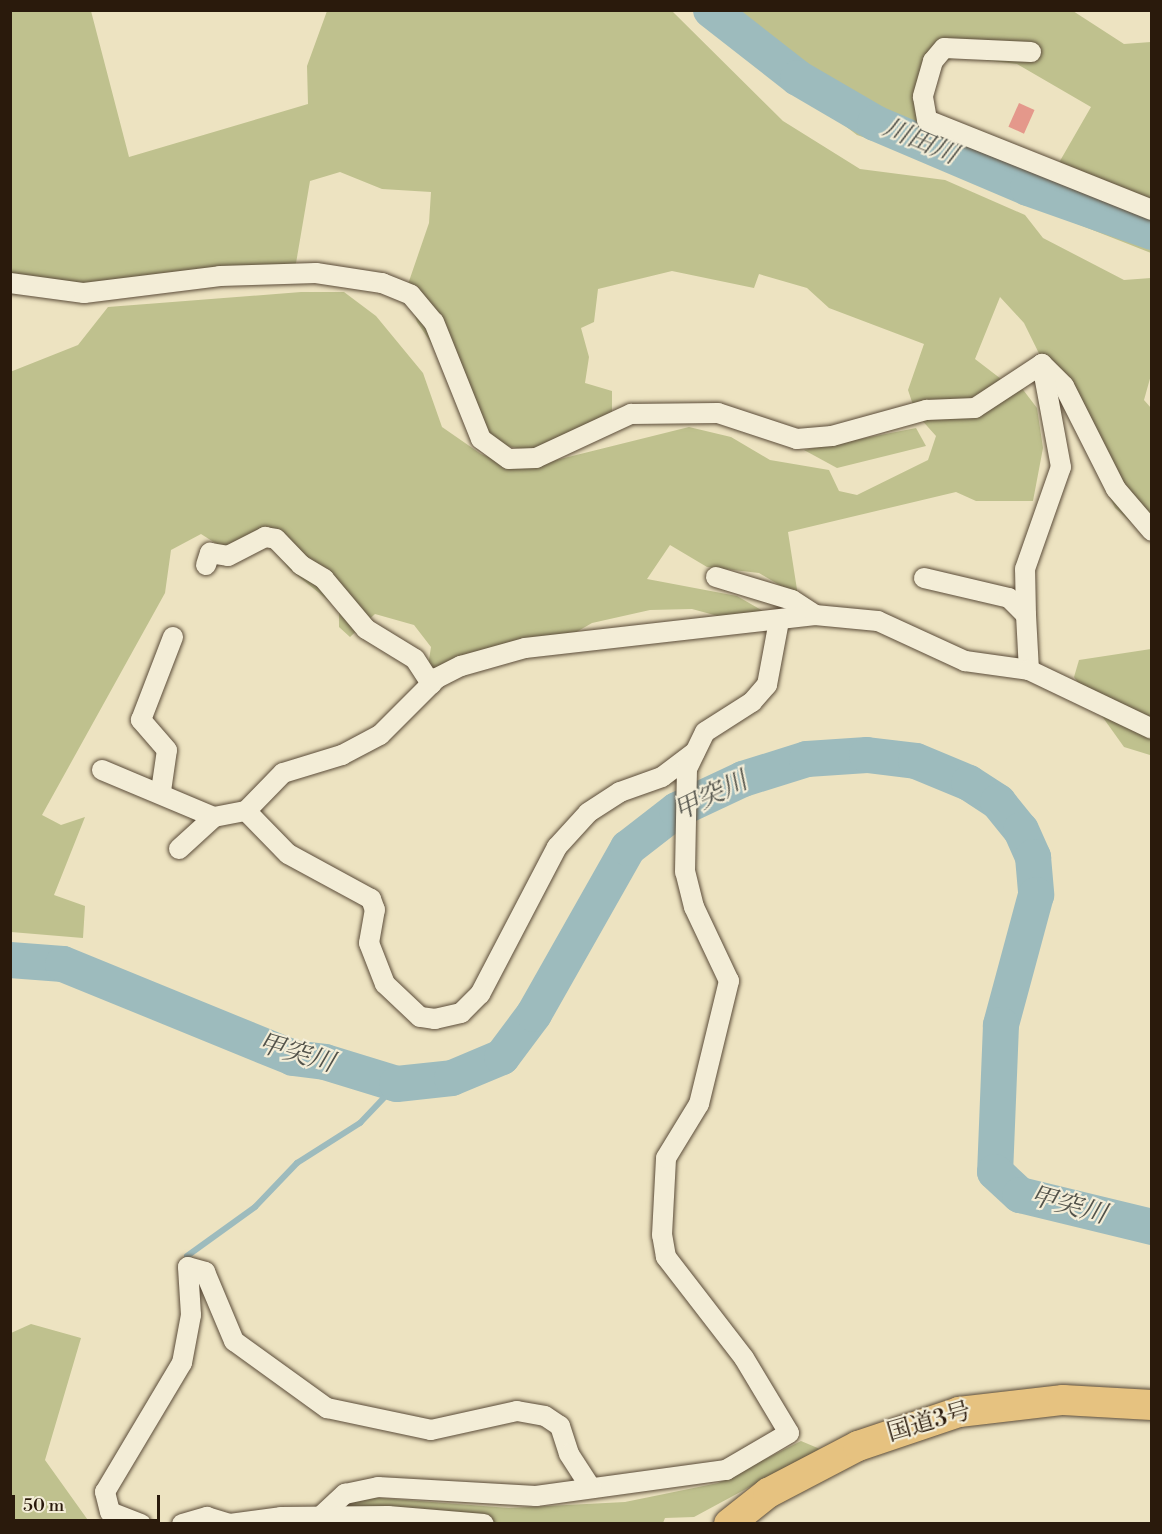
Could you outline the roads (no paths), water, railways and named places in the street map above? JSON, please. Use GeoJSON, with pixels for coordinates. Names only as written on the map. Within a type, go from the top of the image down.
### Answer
{"type":"FeatureCollection","features":[{"type":"Feature","properties":{"kind":"highway","name":"国道3号"},"geometry":{"type":"LineString","coordinates":[[729,1524],[768,1493],[858,1446],[949,1414],[1063,1400],[1152,1405]]}},
{"type":"Feature","properties":{"kind":"street"},"geometry":{"type":"LineString","coordinates":[[1031,52],[944,48],[933,60],[923,97],[927,120],[1152,210]]}},
{"type":"Feature","properties":{"kind":"street"},"geometry":{"type":"LineString","coordinates":[[10,283],[84,292],[220,276],[316,273],[382,282],[411,295],[434,322],[481,439],[509,459],[536,458],[631,414],[718,413],[796,439],[832,436],[926,410],[975,408],[1042,364]]}},
{"type":"Feature","properties":{"kind":"street"},"geometry":{"type":"LineString","coordinates":[[1042,364],[1064,386],[1116,489],[1152,531]]}},
{"type":"Feature","properties":{"kind":"street"},"geometry":{"type":"LineString","coordinates":[[1029,670],[1025,569],[1061,467],[1042,364]]}},
{"type":"Feature","properties":{"kind":"street"},"geometry":{"type":"LineString","coordinates":[[206,565],[210,554],[228,556],[265,537],[276,538],[301,565],[324,579],[366,629],[415,659],[431,684]]}},
{"type":"Feature","properties":{"kind":"street"},"geometry":{"type":"LineString","coordinates":[[716,578],[792,600],[814,615]]}},
{"type":"Feature","properties":{"kind":"street"},"geometry":{"type":"LineString","coordinates":[[924,578],[1009,598],[1026,615]]}},
{"type":"Feature","properties":{"kind":"street"},"geometry":{"type":"LineString","coordinates":[[179,849],[214,817],[246,810],[283,773],[342,755],[381,735],[431,684],[461,666],[525,648],[779,621],[814,615],[878,621],[965,661],[1029,670],[1152,729]]}},
{"type":"Feature","properties":{"kind":"street"},"geometry":{"type":"LineString","coordinates":[[321,1516],[345,1494],[378,1487],[536,1496],[726,1470],[789,1433],[744,1358],[666,1257],[662,1235],[666,1158],[699,1104],[729,981],[694,908],[685,872],[691,760],[705,732],[752,702],[767,684],[779,621]]}},
{"type":"Feature","properties":{"kind":"street"},"geometry":{"type":"LineString","coordinates":[[161,791],[167,750],[141,720],[173,637]]}},
{"type":"Feature","properties":{"kind":"street"},"geometry":{"type":"LineString","coordinates":[[246,810],[288,854],[371,899],[375,910],[369,943],[385,984],[420,1017],[435,1019],[461,1013],[480,994],[556,847],[588,813],[620,792],[662,777],[691,760]]}},
{"type":"Feature","properties":{"kind":"street"},"geometry":{"type":"LineString","coordinates":[[102,770],[161,791],[214,817]]}},
{"type":"Feature","properties":{"kind":"street"},"geometry":{"type":"LineString","coordinates":[[141,1524],[110,1512],[105,1492],[182,1364],[191,1315],[188,1266],[205,1272],[234,1341],[327,1408],[430,1430],[517,1411],[545,1416],[560,1426],[568,1454],[591,1488]]}},
{"type":"Feature","properties":{"kind":"street"},"geometry":{"type":"LineString","coordinates":[[182,1524],[207,1517],[230,1524],[321,1516],[484,1524]]}},
{"type":"Feature","properties":{"kind":"waterway","name":"川田川"},"geometry":{"type":"LineString","coordinates":[[711,10],[798,78],[875,123],[1028,188],[1152,232]]}},
{"type":"Feature","properties":{"kind":"waterway","name":"甲突川"},"geometry":{"type":"LineString","coordinates":[[10,960],[63,964],[293,1058],[325,1062],[397,1084],[452,1078],[502,1057],[534,1014],[628,848],[677,810],[743,779],[807,759],[867,755],[916,761],[969,783],[998,802],[1021,830],[1033,857],[1036,895],[1001,1025],[995,1172],[1020,1195],[1152,1227]]}},
{"type":"Feature","properties":{"kind":"waterway"},"geometry":{"type":"LineString","coordinates":[[187,1256],[255,1207],[297,1163],[360,1123],[397,1084]]}}]}
